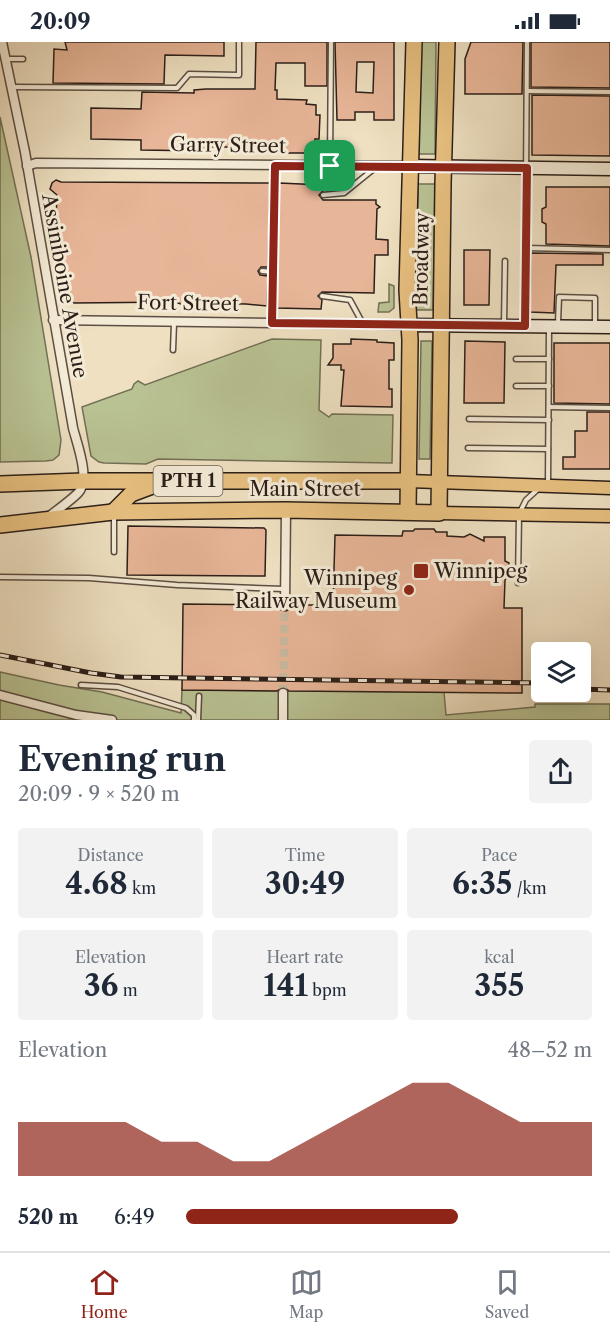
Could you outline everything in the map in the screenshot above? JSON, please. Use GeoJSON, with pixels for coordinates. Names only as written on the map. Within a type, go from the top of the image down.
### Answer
{"type":"FeatureCollection","features":[{"type":"Feature","properties":{"kind":"highway","name":"Broadway"},"geometry":{"type":"LineString","coordinates":[[408,512],[410,166],[414,42]]}},
{"type":"Feature","properties":{"kind":"highway","name":"Broadway"},"geometry":{"type":"LineString","coordinates":[[439,513],[443,167],[447,42]]}},
{"type":"Feature","properties":{"kind":"highway","name":"Main Street"},"geometry":{"type":"LineString","coordinates":[[0,484],[83,481],[408,481]]}},
{"type":"Feature","properties":{"kind":"highway"},"geometry":{"type":"LineString","coordinates":[[113,512],[131,494],[164,481]]}},
{"type":"Feature","properties":{"kind":"highway","name":"Main Street"},"geometry":{"type":"LineString","coordinates":[[0,525],[113,512],[286,510],[439,513]]}},
{"type":"Feature","properties":{"kind":"main road","name":"Main Street"},"geometry":{"type":"LineString","coordinates":[[408,481],[610,488]]}},
{"type":"Feature","properties":{"kind":"main road","name":"Main Street"},"geometry":{"type":"LineString","coordinates":[[439,513],[610,516]]}},
{"type":"Feature","properties":{"kind":"street","name":"Assiniboine Avenue"},"geometry":{"type":"LineString","coordinates":[[2,42],[27,166],[73,428],[83,465],[83,481]]}},
{"type":"Feature","properties":{"kind":"street","name":"Garry Street"},"geometry":{"type":"LineString","coordinates":[[27,166],[36,163],[610,169]]}},
{"type":"Feature","properties":{"kind":"street","name":"Fort Street"},"geometry":{"type":"LineString","coordinates":[[53,320],[610,327]]}},
{"type":"Feature","properties":{"kind":"street"},"geometry":{"type":"LineString","coordinates":[[45,520],[80,492],[83,481]]}},
{"type":"Feature","properties":{"kind":"street"},"geometry":{"type":"LineString","coordinates":[[285,605],[286,510]]}},
{"type":"Feature","properties":{"kind":"street"},"geometry":{"type":"LineString","coordinates":[[283,693],[283,720]]}},
{"type":"Feature","properties":{"kind":"street"},"geometry":{"type":"LineString","coordinates":[[0,695],[76,715],[112,720]]}},
{"type":"Feature","properties":{"kind":"lane"},"geometry":{"type":"LineString","coordinates":[[11,87],[177,88],[189,74],[239,75],[239,42]]}},
{"type":"Feature","properties":{"kind":"lane"},"geometry":{"type":"LineString","coordinates":[[330,166],[331,42]]}},
{"type":"Feature","properties":{"kind":"lane"},"geometry":{"type":"LineString","coordinates":[[525,326],[527,42]]}},
{"type":"Feature","properties":{"kind":"lane"},"geometry":{"type":"LineString","coordinates":[[5,59],[23,59]]}},
{"type":"Feature","properties":{"kind":"lane"},"geometry":{"type":"LineString","coordinates":[[31,79],[31,87]]}},
{"type":"Feature","properties":{"kind":"lane"},"geometry":{"type":"LineString","coordinates":[[527,91],[610,93]]}},
{"type":"Feature","properties":{"kind":"lane"},"geometry":{"type":"LineString","coordinates":[[272,323],[275,166]]}},
{"type":"Feature","properties":{"kind":"lane"},"geometry":{"type":"LineString","coordinates":[[323,195],[344,193],[378,166]]}},
{"type":"Feature","properties":{"kind":"lane"},"geometry":{"type":"LineString","coordinates":[[526,248],[610,250]]}},
{"type":"Feature","properties":{"kind":"lane"},"geometry":{"type":"LineString","coordinates":[[504,326],[505,261]]}},
{"type":"Feature","properties":{"kind":"lane"},"geometry":{"type":"LineString","coordinates":[[262,271],[273,272]]}},
{"type":"Feature","properties":{"kind":"lane"},"geometry":{"type":"LineString","coordinates":[[322,296],[350,300],[364,325]]}},
{"type":"Feature","properties":{"kind":"lane"},"geometry":{"type":"LineString","coordinates":[[518,583],[519,514],[526,500],[545,485],[549,420],[549,359],[559,297],[595,298],[595,327]]}},
{"type":"Feature","properties":{"kind":"lane"},"geometry":{"type":"LineString","coordinates":[[173,350],[174,322]]}},
{"type":"Feature","properties":{"kind":"lane"},"geometry":{"type":"LineString","coordinates":[[516,359],[549,359]]}},
{"type":"Feature","properties":{"kind":"lane"},"geometry":{"type":"LineString","coordinates":[[516,386],[549,386]]}},
{"type":"Feature","properties":{"kind":"lane"},"geometry":{"type":"LineString","coordinates":[[549,407],[610,408]]}},
{"type":"Feature","properties":{"kind":"lane"},"geometry":{"type":"LineString","coordinates":[[469,419],[549,420]]}},
{"type":"Feature","properties":{"kind":"lane"},"geometry":{"type":"LineString","coordinates":[[468,448],[548,449]]}},
{"type":"Feature","properties":{"kind":"lane"},"geometry":{"type":"LineString","coordinates":[[113,512],[114,552]]}},
{"type":"Feature","properties":{"kind":"lane"},"geometry":{"type":"LineString","coordinates":[[0,578],[89,578],[177,585],[285,589]]}},
{"type":"Feature","properties":{"kind":"lane"},"geometry":{"type":"LineString","coordinates":[[81,685],[118,687],[186,708],[196,720]]}},
{"type":"Feature","properties":{"kind":"lane"},"geometry":{"type":"LineString","coordinates":[[196,720],[199,696]]}},
{"type":"Feature","properties":{"kind":"green space"},"geometry":{"type":"Polygon","coordinates":[[[420,42],[436,42],[435,154],[418,154],[420,42]]]}},
{"type":"Feature","properties":{"kind":"green space"},"geometry":{"type":"Polygon","coordinates":[[[0,117],[31,257],[61,440],[59,455],[53,460],[0,462],[0,117]]]}},
{"type":"Feature","properties":{"kind":"green space"},"geometry":{"type":"Polygon","coordinates":[[[418,184],[435,184],[433,310],[416,310],[418,184]]]}},
{"type":"Feature","properties":{"kind":"green space"},"geometry":{"type":"Polygon","coordinates":[[[389,284],[394,286],[394,308],[389,312],[378,312],[379,303],[389,302],[389,284]]]}},
{"type":"Feature","properties":{"kind":"green space"},"geometry":{"type":"Polygon","coordinates":[[[272,339],[321,340],[319,410],[329,417],[332,414],[393,415],[392,463],[158,459],[146,464],[104,463],[91,456],[82,407],[132,389],[138,381],[145,385],[272,339]]]}},
{"type":"Feature","properties":{"kind":"green space"},"geometry":{"type":"Polygon","coordinates":[[[421,341],[432,341],[430,459],[419,459],[421,341]]]}},
{"type":"Feature","properties":{"kind":"green space"},"geometry":{"type":"Polygon","coordinates":[[[0,672],[102,692],[181,713],[182,690],[444,692],[446,715],[535,707],[535,704],[610,704],[610,720],[0,720],[0,672]]]}},
{"type":"Feature","properties":{"kind":"building"},"geometry":{"type":"Polygon","coordinates":[[[65,42],[224,42],[224,56],[165,55],[164,84],[53,83],[54,49],[67,50],[65,42]]]}},
{"type":"Feature","properties":{"kind":"building"},"geometry":{"type":"Polygon","coordinates":[[[256,42],[327,42],[327,86],[305,86],[305,63],[276,63],[277,99],[307,100],[306,104],[316,105],[316,115],[320,115],[319,139],[315,139],[315,150],[306,149],[305,153],[281,153],[281,148],[204,147],[204,151],[141,150],[141,140],[91,139],[91,108],[141,109],[142,92],[194,93],[194,90],[206,89],[255,89],[256,42]]]}},
{"type":"Feature","properties":{"kind":"building"},"geometry":{"type":"Polygon","coordinates":[[[335,42],[394,42],[394,120],[374,120],[374,112],[355,112],[355,120],[337,120],[335,42]],[[357,62],[356,92],[373,93],[374,62],[357,62]]]}},
{"type":"Feature","properties":{"kind":"building"},"geometry":{"type":"Polygon","coordinates":[[[471,42],[523,42],[522,94],[465,94],[465,59],[471,42]]]}},
{"type":"Feature","properties":{"kind":"building"},"geometry":{"type":"Polygon","coordinates":[[[531,42],[610,42],[610,88],[531,87],[531,42]]]}},
{"type":"Feature","properties":{"kind":"building"},"geometry":{"type":"Polygon","coordinates":[[[532,95],[610,96],[610,156],[532,155],[532,95]]]}},
{"type":"Feature","properties":{"kind":"building"},"geometry":{"type":"Polygon","coordinates":[[[56,180],[61,182],[270,183],[268,267],[261,267],[258,271],[260,275],[268,276],[267,306],[188,303],[183,305],[176,302],[74,303],[70,299],[70,282],[67,280],[59,243],[56,219],[57,195],[50,189],[56,180]]]}},
{"type":"Feature","properties":{"kind":"building"},"geometry":{"type":"Polygon","coordinates":[[[279,183],[323,185],[323,191],[319,195],[323,200],[376,200],[376,204],[380,207],[377,209],[376,239],[388,240],[388,255],[375,255],[374,293],[322,292],[318,296],[322,300],[321,309],[276,308],[279,183]]]}},
{"type":"Feature","properties":{"kind":"building"},"geometry":{"type":"Polygon","coordinates":[[[546,187],[610,187],[610,246],[546,244],[546,224],[542,222],[542,209],[546,207],[546,187]]]}},
{"type":"Feature","properties":{"kind":"building"},"geometry":{"type":"Polygon","coordinates":[[[464,250],[490,250],[489,305],[464,305],[464,250]]]}},
{"type":"Feature","properties":{"kind":"building"},"geometry":{"type":"Polygon","coordinates":[[[531,253],[603,254],[603,265],[556,265],[554,313],[530,312],[531,253]]]}},
{"type":"Feature","properties":{"kind":"building"},"geometry":{"type":"Polygon","coordinates":[[[351,339],[394,343],[394,360],[389,360],[389,389],[392,389],[392,407],[341,406],[344,370],[341,370],[341,365],[328,365],[333,358],[333,344],[351,344],[351,339]]]}},
{"type":"Feature","properties":{"kind":"building"},"geometry":{"type":"Polygon","coordinates":[[[465,341],[505,342],[504,403],[464,403],[465,341]]]}},
{"type":"Feature","properties":{"kind":"building"},"geometry":{"type":"Polygon","coordinates":[[[554,343],[610,343],[610,404],[554,403],[554,343]]]}},
{"type":"Feature","properties":{"kind":"building"},"geometry":{"type":"Polygon","coordinates":[[[587,412],[610,412],[610,469],[563,469],[563,457],[575,457],[575,431],[587,431],[587,412]]]}},
{"type":"Feature","properties":{"kind":"building"},"geometry":{"type":"Polygon","coordinates":[[[128,526],[264,528],[266,530],[265,576],[127,575],[128,526]]]}},
{"type":"Feature","properties":{"kind":"building"},"geometry":{"type":"Polygon","coordinates":[[[434,529],[436,532],[447,532],[447,536],[464,537],[470,534],[484,541],[484,537],[505,537],[505,561],[509,563],[508,577],[505,580],[504,608],[522,608],[522,693],[289,691],[284,687],[277,691],[182,690],[183,604],[279,605],[281,610],[286,611],[291,605],[333,605],[335,535],[402,536],[403,531],[434,529]]]}},
{"type":"Feature","properties":{"kind":"tunnel"},"geometry":{"type":"LineString","coordinates":[[283,693],[285,605]]}},
{"type":"Feature","properties":{"kind":"railway"},"geometry":{"type":"LineString","coordinates":[[0,655],[121,677],[531,683]]}},
{"type":"Feature","properties":{"kind":"railway"},"geometry":{"type":"LineString","coordinates":[[591,689],[610,690]]}},
{"type":"Feature","properties":{"kind":"place","name":"Winnipeg"},"geometry":{"type":"Point","coordinates":[421,571]}},
{"type":"Feature","properties":{"kind":"place","name":"Winnipeg Railway Museum"},"geometry":{"type":"Point","coordinates":[409,590]}},
{"type":"Feature","properties":{"kind":"route"},"geometry":{"type":"LineString","coordinates":[[275,166],[330,166],[527,168],[525,326],[272,323],[275,166]]}}]}
